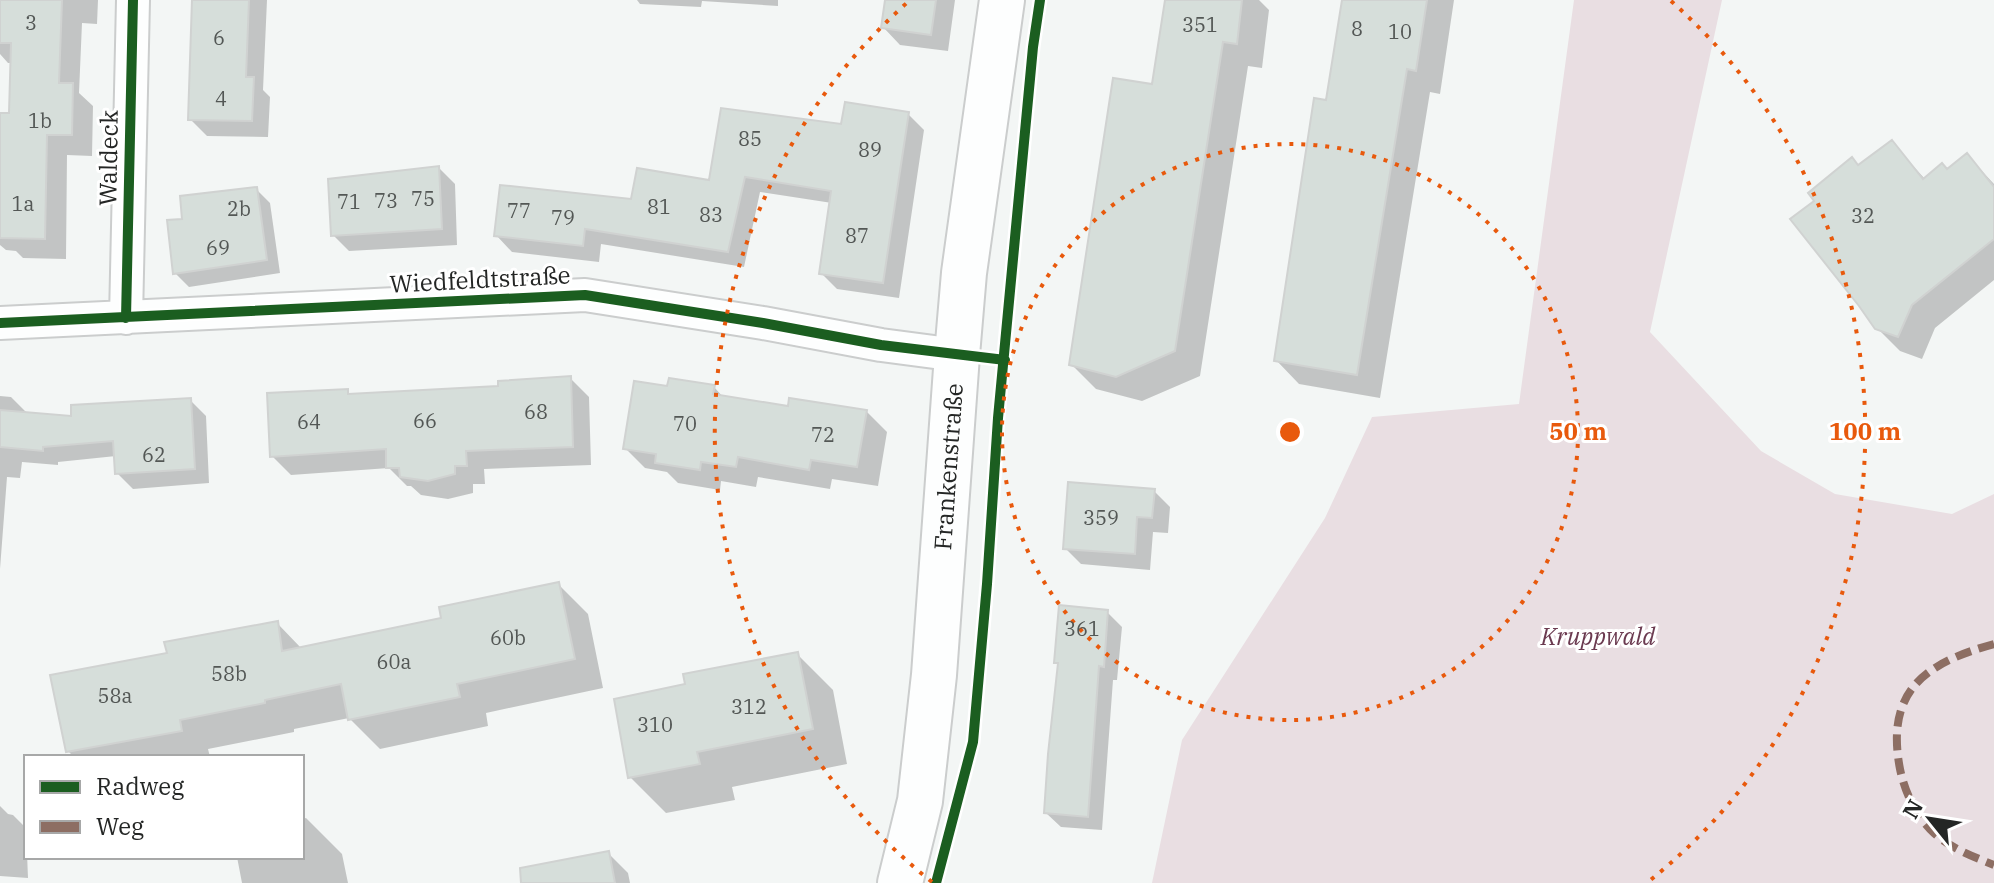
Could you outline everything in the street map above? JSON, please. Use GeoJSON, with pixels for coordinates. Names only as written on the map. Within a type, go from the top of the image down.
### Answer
{"type":"FeatureCollection","features":[{"type":"Feature","properties":{"kind":"main road","name":"Frankenstraße"},"geometry":{"type":"LineString","coordinates":[[900,883],[920,801],[934,675],[964,273],[1002,0]]}},
{"type":"Feature","properties":{"kind":"street","name":"Waldeck"},"geometry":{"type":"LineString","coordinates":[[126,318],[133,0]]}},
{"type":"Feature","properties":{"kind":"street","name":"Wiedfeldtstraße"},"geometry":{"type":"LineString","coordinates":[[0,323],[585,295],[957,355]]}},
{"type":"Feature","properties":{"kind":"green space","name":"Kruppwald"},"geometry":{"type":"Polygon","coordinates":[[[1574,0],[1722,0],[1650,332],[1761,451],[1835,494],[1952,514],[1994,494],[1994,883],[1152,883],[1182,740],[1325,518],[1372,417],[1519,404],[1574,0]]]}},
{"type":"Feature","properties":{"kind":"building"},"geometry":{"type":"Polygon","coordinates":[[[0,0],[62,0],[59,83],[73,83],[72,135],[47,135],[45,239],[0,238],[0,113],[9,113],[11,43],[0,43],[0,0]]]}},
{"type":"Feature","properties":{"kind":"building"},"geometry":{"type":"Polygon","coordinates":[[[192,0],[249,0],[246,77],[254,77],[252,121],[188,120],[192,0]]]}},
{"type":"Feature","properties":{"kind":"building"},"geometry":{"type":"Polygon","coordinates":[[[885,0],[936,0],[931,35],[881,28],[885,0]]]}},
{"type":"Feature","properties":{"kind":"building"},"geometry":{"type":"Polygon","coordinates":[[[1165,0],[1242,0],[1237,44],[1223,42],[1175,351],[1116,377],[1069,365],[1113,78],[1152,84],[1165,0]]]}},
{"type":"Feature","properties":{"kind":"building"},"geometry":{"type":"Polygon","coordinates":[[[1342,0],[1427,0],[1416,71],[1407,69],[1357,375],[1274,361],[1314,98],[1326,100],[1342,0]]]}},
{"type":"Feature","properties":{"kind":"building"},"geometry":{"type":"Polygon","coordinates":[[[845,102],[909,112],[883,283],[819,274],[831,191],[745,177],[728,252],[585,229],[583,246],[494,236],[500,185],[631,199],[637,168],[709,180],[721,108],[841,124],[845,102]]]}},
{"type":"Feature","properties":{"kind":"building"},"geometry":{"type":"Polygon","coordinates":[[[1892,140],[1923,179],[1942,163],[1947,169],[1967,153],[1994,187],[1994,239],[1912,305],[1898,337],[1875,329],[1790,219],[1814,201],[1808,193],[1852,157],[1858,165],[1892,140]]]}},
{"type":"Feature","properties":{"kind":"building"},"geometry":{"type":"Polygon","coordinates":[[[439,166],[442,229],[331,236],[328,179],[439,166]]]}},
{"type":"Feature","properties":{"kind":"building"},"geometry":{"type":"Polygon","coordinates":[[[257,187],[267,260],[173,274],[167,220],[182,219],[180,196],[257,187]]]}},
{"type":"Feature","properties":{"kind":"building"},"geometry":{"type":"Polygon","coordinates":[[[571,376],[573,447],[466,451],[467,466],[455,466],[455,474],[428,481],[400,477],[399,468],[386,468],[386,449],[270,457],[267,393],[348,389],[348,394],[498,386],[498,381],[571,376]]]}},
{"type":"Feature","properties":{"kind":"building"},"geometry":{"type":"Polygon","coordinates":[[[669,378],[715,385],[713,394],[788,406],[789,398],[867,410],[857,467],[811,460],[809,470],[738,457],[736,467],[701,462],[700,470],[655,463],[656,454],[623,449],[634,381],[667,386],[669,378]]]}},
{"type":"Feature","properties":{"kind":"building"},"geometry":{"type":"Polygon","coordinates":[[[191,398],[195,469],[115,474],[113,441],[43,447],[43,451],[0,447],[0,410],[71,416],[71,405],[191,398]]]}},
{"type":"Feature","properties":{"kind":"building"},"geometry":{"type":"Polygon","coordinates":[[[1068,482],[1155,489],[1152,518],[1137,517],[1135,554],[1063,549],[1068,482]]]}},
{"type":"Feature","properties":{"kind":"building"},"geometry":{"type":"Polygon","coordinates":[[[559,582],[575,659],[457,684],[460,697],[348,720],[341,684],[180,720],[182,731],[66,752],[50,675],[167,653],[164,642],[278,621],[282,651],[441,618],[439,607],[559,582]]]}},
{"type":"Feature","properties":{"kind":"building"},"geometry":{"type":"Polygon","coordinates":[[[1059,605],[1108,610],[1104,667],[1099,666],[1088,817],[1044,813],[1058,663],[1054,663],[1059,605]]]}},
{"type":"Feature","properties":{"kind":"building"},"geometry":{"type":"Polygon","coordinates":[[[798,652],[813,729],[697,752],[700,764],[628,778],[614,699],[685,684],[683,674],[798,652]]]}},
{"type":"Feature","properties":{"kind":"building"},"geometry":{"type":"Polygon","coordinates":[[[609,851],[615,883],[521,883],[520,868],[609,851]]]}},
{"type":"Feature","properties":{"kind":"marked path"},"geometry":{"type":"LineString","coordinates":[[1994,644],[1948,661],[1916,684],[1905,700],[1897,742],[1905,787],[1922,819],[1947,843],[1994,865]]}},
{"type":"Feature","properties":{"kind":"cycle path"},"geometry":{"type":"LineString","coordinates":[[126,318],[133,0]]}},
{"type":"Feature","properties":{"kind":"cycle path"},"geometry":{"type":"LineString","coordinates":[[936,883],[973,742],[998,418],[1040,0]]}},
{"type":"Feature","properties":{"kind":"cycle path"},"geometry":{"type":"LineString","coordinates":[[0,323],[585,295],[881,345],[1005,360]]}}]}
